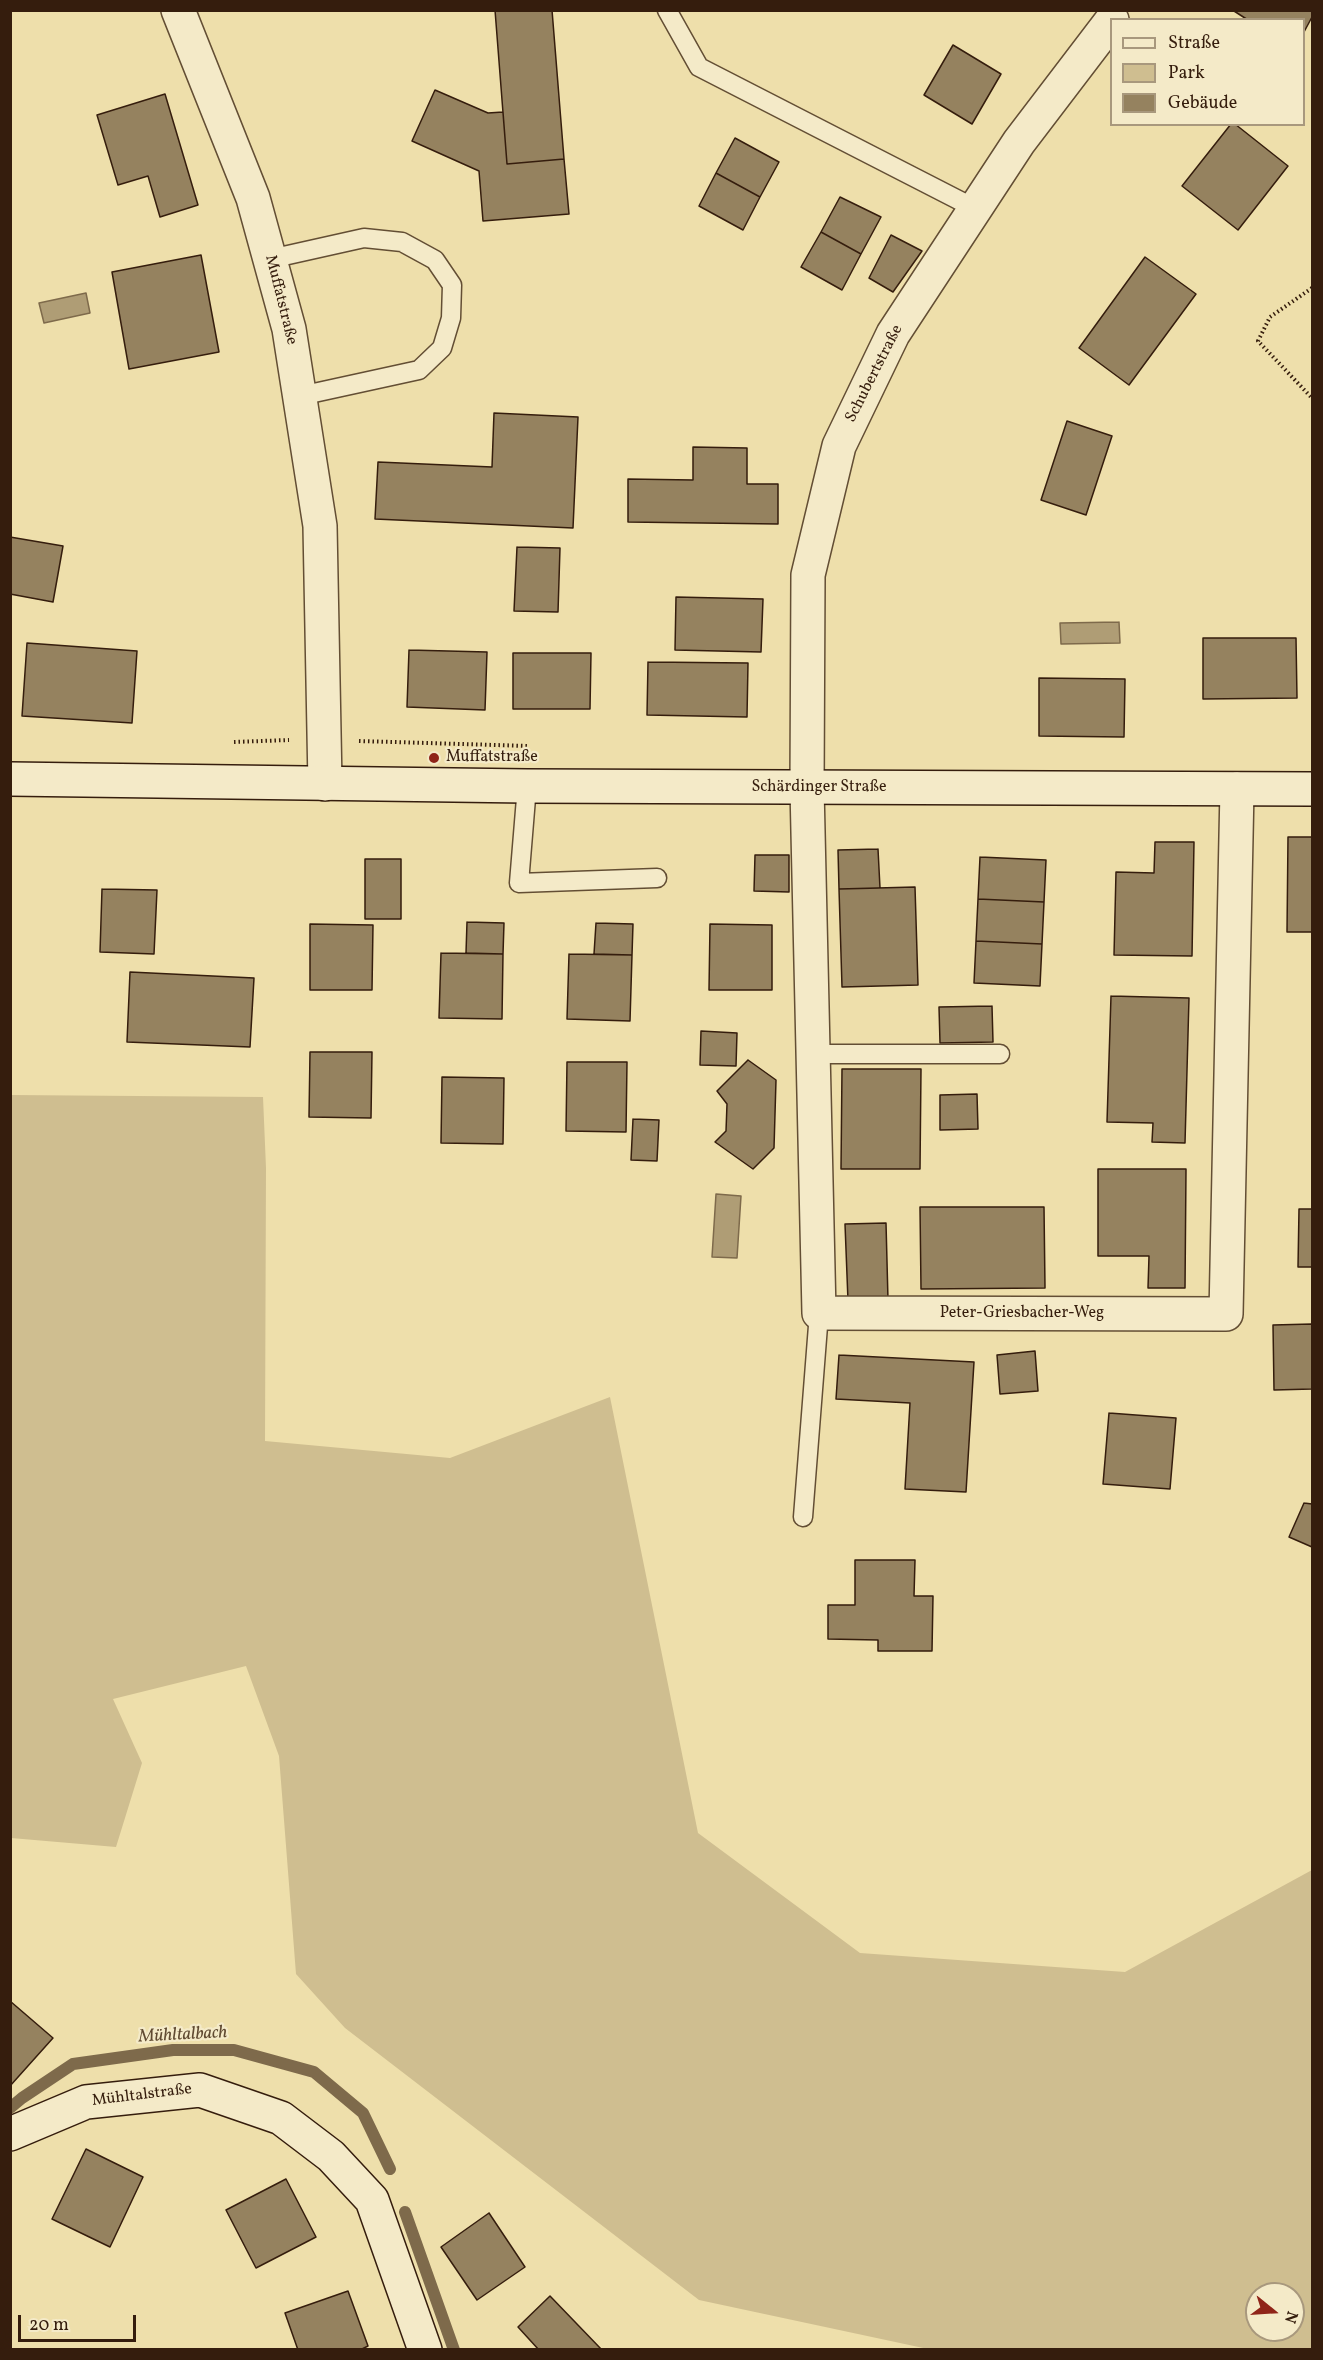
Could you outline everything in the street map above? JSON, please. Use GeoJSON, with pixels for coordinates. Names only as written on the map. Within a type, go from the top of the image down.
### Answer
{"type":"FeatureCollection","features":[{"type":"Feature","properties":{"kind":"street","name":"Muffatstraße"},"geometry":{"type":"LineString","coordinates":[[178,10],[253,198],[289,329],[320,526],[325,784]]}},
{"type":"Feature","properties":{"kind":"street","name":"Schubertstraße"},"geometry":{"type":"LineString","coordinates":[[807,788],[808,575],[839,446],[893,334],[1019,142],[1110,23]]}},
{"type":"Feature","properties":{"kind":"street","name":"Schärdinger Straße"},"geometry":{"type":"LineString","coordinates":[[10,779],[527,786],[1312,789]]}},
{"type":"Feature","properties":{"kind":"street"},"geometry":{"type":"LineString","coordinates":[[807,788],[819,1313]]}},
{"type":"Feature","properties":{"kind":"street","name":"Peter-Griesbacher-Weg"},"geometry":{"type":"LineString","coordinates":[[819,1313],[1226,1314],[1237,789]]}},
{"type":"Feature","properties":{"kind":"street","name":"Mühltalstraße"},"geometry":{"type":"LineString","coordinates":[[10,2134],[86,2102],[200,2090],[281,2118],[331,2156],[372,2200],[425,2349]]}},
{"type":"Feature","properties":{"kind":"lane"},"geometry":{"type":"LineString","coordinates":[[667,10],[699,68],[976,209]]}},
{"type":"Feature","properties":{"kind":"lane"},"geometry":{"type":"LineString","coordinates":[[270,259],[364,238],[402,242],[435,260],[452,285],[451,318],[442,348],[419,370],[300,396]]}},
{"type":"Feature","properties":{"kind":"lane"},"geometry":{"type":"LineString","coordinates":[[527,786],[519,883],[657,878]]}},
{"type":"Feature","properties":{"kind":"lane"},"geometry":{"type":"LineString","coordinates":[[814,1054],[1000,1054]]}},
{"type":"Feature","properties":{"kind":"lane"},"geometry":{"type":"LineString","coordinates":[[803,1517],[819,1313]]}},
{"type":"Feature","properties":{"kind":"path"},"geometry":{"type":"LineString","coordinates":[[1312,288],[1270,317],[1258,341],[1312,398]]}},
{"type":"Feature","properties":{"kind":"green space"},"geometry":{"type":"Polygon","coordinates":[[[11,1095],[263,1097],[266,1168],[265,1441],[450,1458],[610,1397],[698,1833],[860,1953],[1125,1972],[1312,1870],[1312,2349],[928,2349],[699,2300],[345,2028],[296,1974],[279,1756],[246,1666],[113,1699],[142,1763],[116,1847],[11,1838],[11,1095]]]}},
{"type":"Feature","properties":{"kind":"shaded area"},"geometry":{"type":"Polygon","coordinates":[[[86,293],[90,313],[44,323],[39,303],[86,293]]]}},
{"type":"Feature","properties":{"kind":"shaded area"},"geometry":{"type":"Polygon","coordinates":[[[1119,622],[1120,643],[1061,644],[1060,623],[1119,622]]]}},
{"type":"Feature","properties":{"kind":"shaded area"},"geometry":{"type":"Polygon","coordinates":[[[716,1194],[741,1196],[737,1258],[712,1257],[716,1194]]]}},
{"type":"Feature","properties":{"kind":"building"},"geometry":{"type":"Polygon","coordinates":[[[495,10],[552,10],[564,159],[507,164],[495,10]]]}},
{"type":"Feature","properties":{"kind":"building"},"geometry":{"type":"Polygon","coordinates":[[[1312,10],[1312,17],[1305,30],[1305,18],[1245,18],[1234,11],[1312,10]]]}},
{"type":"Feature","properties":{"kind":"building"},"geometry":{"type":"Polygon","coordinates":[[[953,45],[1001,74],[972,124],[924,95],[953,45]]]}},
{"type":"Feature","properties":{"kind":"building"},"geometry":{"type":"Polygon","coordinates":[[[435,90],[488,113],[503,112],[507,164],[564,159],[569,214],[483,221],[479,171],[412,141],[435,90]]]}},
{"type":"Feature","properties":{"kind":"building"},"geometry":{"type":"Polygon","coordinates":[[[165,94],[198,205],[160,217],[148,176],[118,185],[97,115],[165,94]]]}},
{"type":"Feature","properties":{"kind":"building"},"geometry":{"type":"Polygon","coordinates":[[[1229,126],[1238,126],[1288,166],[1238,230],[1182,186],[1229,126]]]}},
{"type":"Feature","properties":{"kind":"building"},"geometry":{"type":"Polygon","coordinates":[[[735,138],[779,162],[760,197],[716,173],[735,138]]]}},
{"type":"Feature","properties":{"kind":"building"},"geometry":{"type":"Polygon","coordinates":[[[716,173],[760,197],[743,230],[699,206],[716,173]]]}},
{"type":"Feature","properties":{"kind":"building"},"geometry":{"type":"Polygon","coordinates":[[[840,197],[881,217],[861,254],[821,232],[840,197]]]}},
{"type":"Feature","properties":{"kind":"building"},"geometry":{"type":"Polygon","coordinates":[[[821,232],[861,254],[842,290],[801,267],[821,232]]]}},
{"type":"Feature","properties":{"kind":"building"},"geometry":{"type":"Polygon","coordinates":[[[891,235],[922,251],[893,292],[869,278],[891,235]]]}},
{"type":"Feature","properties":{"kind":"building"},"geometry":{"type":"Polygon","coordinates":[[[201,255],[219,352],[129,369],[112,272],[201,255]]]}},
{"type":"Feature","properties":{"kind":"building"},"geometry":{"type":"Polygon","coordinates":[[[1145,257],[1196,294],[1129,385],[1079,348],[1145,257]]]}},
{"type":"Feature","properties":{"kind":"building"},"geometry":{"type":"Polygon","coordinates":[[[494,413],[578,417],[573,528],[375,519],[378,462],[492,467],[494,413]]]}},
{"type":"Feature","properties":{"kind":"building"},"geometry":{"type":"Polygon","coordinates":[[[1067,421],[1112,436],[1086,515],[1041,500],[1067,421]]]}},
{"type":"Feature","properties":{"kind":"building"},"geometry":{"type":"Polygon","coordinates":[[[693,447],[747,448],[747,484],[778,484],[778,524],[628,522],[628,479],[693,480],[693,447]]]}},
{"type":"Feature","properties":{"kind":"building"},"geometry":{"type":"Polygon","coordinates":[[[10,537],[63,546],[53,602],[10,594],[10,537]]]}},
{"type":"Feature","properties":{"kind":"building"},"geometry":{"type":"Polygon","coordinates":[[[517,547],[560,548],[558,612],[514,611],[517,547]]]}},
{"type":"Feature","properties":{"kind":"building"},"geometry":{"type":"Polygon","coordinates":[[[676,597],[763,599],[761,652],[675,650],[676,597]]]}},
{"type":"Feature","properties":{"kind":"building"},"geometry":{"type":"Polygon","coordinates":[[[1203,638],[1296,638],[1297,698],[1203,699],[1203,638]]]}},
{"type":"Feature","properties":{"kind":"building"},"geometry":{"type":"Polygon","coordinates":[[[27,643],[137,651],[132,723],[22,716],[27,643]]]}},
{"type":"Feature","properties":{"kind":"building"},"geometry":{"type":"Polygon","coordinates":[[[409,650],[487,652],[485,710],[407,707],[409,650]]]}},
{"type":"Feature","properties":{"kind":"building"},"geometry":{"type":"Polygon","coordinates":[[[513,653],[591,653],[590,709],[513,709],[513,653]]]}},
{"type":"Feature","properties":{"kind":"building"},"geometry":{"type":"Polygon","coordinates":[[[648,662],[748,663],[747,717],[647,715],[648,662]]]}},
{"type":"Feature","properties":{"kind":"building"},"geometry":{"type":"Polygon","coordinates":[[[1039,678],[1125,679],[1124,737],[1039,736],[1039,678]]]}},
{"type":"Feature","properties":{"kind":"building"},"geometry":{"type":"Polygon","coordinates":[[[1288,837],[1312,837],[1312,932],[1287,932],[1288,837]]]}},
{"type":"Feature","properties":{"kind":"building"},"geometry":{"type":"Polygon","coordinates":[[[1155,842],[1194,842],[1192,956],[1114,955],[1116,872],[1154,873],[1155,842]]]}},
{"type":"Feature","properties":{"kind":"building"},"geometry":{"type":"Polygon","coordinates":[[[878,849],[880,888],[839,889],[838,850],[878,849]]]}},
{"type":"Feature","properties":{"kind":"building"},"geometry":{"type":"Polygon","coordinates":[[[755,855],[789,855],[789,892],[754,891],[755,855]]]}},
{"type":"Feature","properties":{"kind":"building"},"geometry":{"type":"Polygon","coordinates":[[[980,857],[1046,860],[1044,902],[978,899],[980,857]]]}},
{"type":"Feature","properties":{"kind":"building"},"geometry":{"type":"Polygon","coordinates":[[[365,859],[401,859],[401,919],[365,919],[365,859]]]}},
{"type":"Feature","properties":{"kind":"building"},"geometry":{"type":"Polygon","coordinates":[[[915,887],[918,985],[842,987],[839,889],[915,887]]]}},
{"type":"Feature","properties":{"kind":"building"},"geometry":{"type":"Polygon","coordinates":[[[102,889],[157,890],[154,954],[100,952],[102,889]]]}},
{"type":"Feature","properties":{"kind":"building"},"geometry":{"type":"Polygon","coordinates":[[[978,899],[1044,902],[1042,944],[976,941],[978,899]]]}},
{"type":"Feature","properties":{"kind":"building"},"geometry":{"type":"Polygon","coordinates":[[[467,922],[504,923],[503,954],[466,953],[467,922]]]}},
{"type":"Feature","properties":{"kind":"building"},"geometry":{"type":"Polygon","coordinates":[[[596,923],[633,924],[632,955],[594,954],[596,923]]]}},
{"type":"Feature","properties":{"kind":"building"},"geometry":{"type":"Polygon","coordinates":[[[310,924],[373,925],[372,990],[310,990],[310,924]]]}},
{"type":"Feature","properties":{"kind":"building"},"geometry":{"type":"Polygon","coordinates":[[[710,924],[772,925],[772,990],[709,990],[710,924]]]}},
{"type":"Feature","properties":{"kind":"building"},"geometry":{"type":"Polygon","coordinates":[[[976,941],[1042,944],[1040,986],[974,983],[976,941]]]}},
{"type":"Feature","properties":{"kind":"building"},"geometry":{"type":"Polygon","coordinates":[[[441,953],[503,954],[502,1019],[439,1018],[441,953]]]}},
{"type":"Feature","properties":{"kind":"building"},"geometry":{"type":"Polygon","coordinates":[[[569,954],[632,955],[630,1021],[567,1019],[569,954]]]}},
{"type":"Feature","properties":{"kind":"building"},"geometry":{"type":"Polygon","coordinates":[[[130,972],[254,978],[250,1047],[127,1042],[130,972]]]}},
{"type":"Feature","properties":{"kind":"building"},"geometry":{"type":"Polygon","coordinates":[[[1111,996],[1189,998],[1185,1143],[1152,1142],[1153,1123],[1107,1122],[1111,996]]]}},
{"type":"Feature","properties":{"kind":"building"},"geometry":{"type":"Polygon","coordinates":[[[992,1006],[993,1042],[940,1043],[939,1007],[992,1006]]]}},
{"type":"Feature","properties":{"kind":"building"},"geometry":{"type":"Polygon","coordinates":[[[701,1031],[737,1033],[736,1066],[700,1065],[701,1031]]]}},
{"type":"Feature","properties":{"kind":"building"},"geometry":{"type":"Polygon","coordinates":[[[310,1052],[372,1052],[371,1118],[309,1117],[310,1052]]]}},
{"type":"Feature","properties":{"kind":"building"},"geometry":{"type":"Polygon","coordinates":[[[748,1060],[776,1080],[774,1148],[753,1169],[715,1142],[726,1131],[727,1104],[717,1091],[748,1060]]]}},
{"type":"Feature","properties":{"kind":"building"},"geometry":{"type":"Polygon","coordinates":[[[567,1062],[627,1062],[626,1132],[566,1131],[567,1062]]]}},
{"type":"Feature","properties":{"kind":"building"},"geometry":{"type":"Polygon","coordinates":[[[842,1069],[921,1069],[920,1169],[841,1169],[842,1069]]]}},
{"type":"Feature","properties":{"kind":"building"},"geometry":{"type":"Polygon","coordinates":[[[442,1077],[504,1078],[503,1144],[441,1143],[442,1077]]]}},
{"type":"Feature","properties":{"kind":"building"},"geometry":{"type":"Polygon","coordinates":[[[977,1094],[978,1129],[940,1130],[940,1095],[977,1094]]]}},
{"type":"Feature","properties":{"kind":"building"},"geometry":{"type":"Polygon","coordinates":[[[633,1119],[659,1120],[657,1161],[631,1160],[633,1119]]]}},
{"type":"Feature","properties":{"kind":"building"},"geometry":{"type":"Polygon","coordinates":[[[1098,1169],[1186,1169],[1185,1288],[1148,1288],[1149,1256],[1098,1256],[1098,1169]]]}},
{"type":"Feature","properties":{"kind":"building"},"geometry":{"type":"Polygon","coordinates":[[[920,1207],[1044,1207],[1045,1288],[921,1289],[920,1207]]]}},
{"type":"Feature","properties":{"kind":"building"},"geometry":{"type":"Polygon","coordinates":[[[1299,1209],[1312,1209],[1312,1267],[1298,1267],[1299,1209]]]}},
{"type":"Feature","properties":{"kind":"building"},"geometry":{"type":"Polygon","coordinates":[[[886,1223],[888,1300],[848,1301],[845,1224],[886,1223]]]}},
{"type":"Feature","properties":{"kind":"building"},"geometry":{"type":"Polygon","coordinates":[[[1312,1324],[1312,1389],[1274,1390],[1273,1325],[1312,1324]]]}},
{"type":"Feature","properties":{"kind":"building"},"geometry":{"type":"Polygon","coordinates":[[[1035,1351],[1038,1391],[1000,1394],[997,1355],[1035,1351]]]}},
{"type":"Feature","properties":{"kind":"building"},"geometry":{"type":"Polygon","coordinates":[[[839,1355],[974,1362],[966,1492],[905,1489],[910,1403],[836,1399],[839,1355]]]}},
{"type":"Feature","properties":{"kind":"building"},"geometry":{"type":"Polygon","coordinates":[[[1109,1413],[1176,1418],[1170,1489],[1103,1484],[1109,1413]]]}},
{"type":"Feature","properties":{"kind":"building"},"geometry":{"type":"Polygon","coordinates":[[[1304,1503],[1312,1504],[1312,1547],[1289,1537],[1304,1503]]]}},
{"type":"Feature","properties":{"kind":"building"},"geometry":{"type":"Polygon","coordinates":[[[855,1560],[915,1560],[914,1596],[933,1596],[932,1651],[878,1651],[878,1640],[828,1639],[828,1605],[855,1605],[855,1560]]]}},
{"type":"Feature","properties":{"kind":"building"},"geometry":{"type":"Polygon","coordinates":[[[10,2001],[53,2038],[10,2086],[10,2001]]]}},
{"type":"Feature","properties":{"kind":"building"},"geometry":{"type":"Polygon","coordinates":[[[86,2149],[143,2177],[110,2247],[52,2219],[86,2149]]]}},
{"type":"Feature","properties":{"kind":"building"},"geometry":{"type":"Polygon","coordinates":[[[286,2179],[316,2237],[256,2268],[226,2210],[286,2179]]]}},
{"type":"Feature","properties":{"kind":"building"},"geometry":{"type":"Polygon","coordinates":[[[489,2213],[525,2267],[477,2300],[441,2247],[489,2213]]]}},
{"type":"Feature","properties":{"kind":"building"},"geometry":{"type":"Polygon","coordinates":[[[348,2291],[368,2346],[360,2350],[298,2350],[285,2313],[348,2291]]]}},
{"type":"Feature","properties":{"kind":"building"},"geometry":{"type":"Polygon","coordinates":[[[550,2296],[602,2350],[539,2350],[518,2327],[550,2296]]]}},
{"type":"Feature","properties":{"kind":"waterway","name":"Mühltalbach"},"geometry":{"type":"LineString","coordinates":[[10,2108],[73,2064],[173,2050],[234,2050],[314,2072],[363,2113],[390,2169]]}},
{"type":"Feature","properties":{"kind":"waterway","name":"Mühltalbach"},"geometry":{"type":"LineString","coordinates":[[405,2212],[454,2350]]}},
{"type":"Feature","properties":{"kind":"place","name":"Muffatstraße"},"geometry":{"type":"Point","coordinates":[434,758]}}]}
